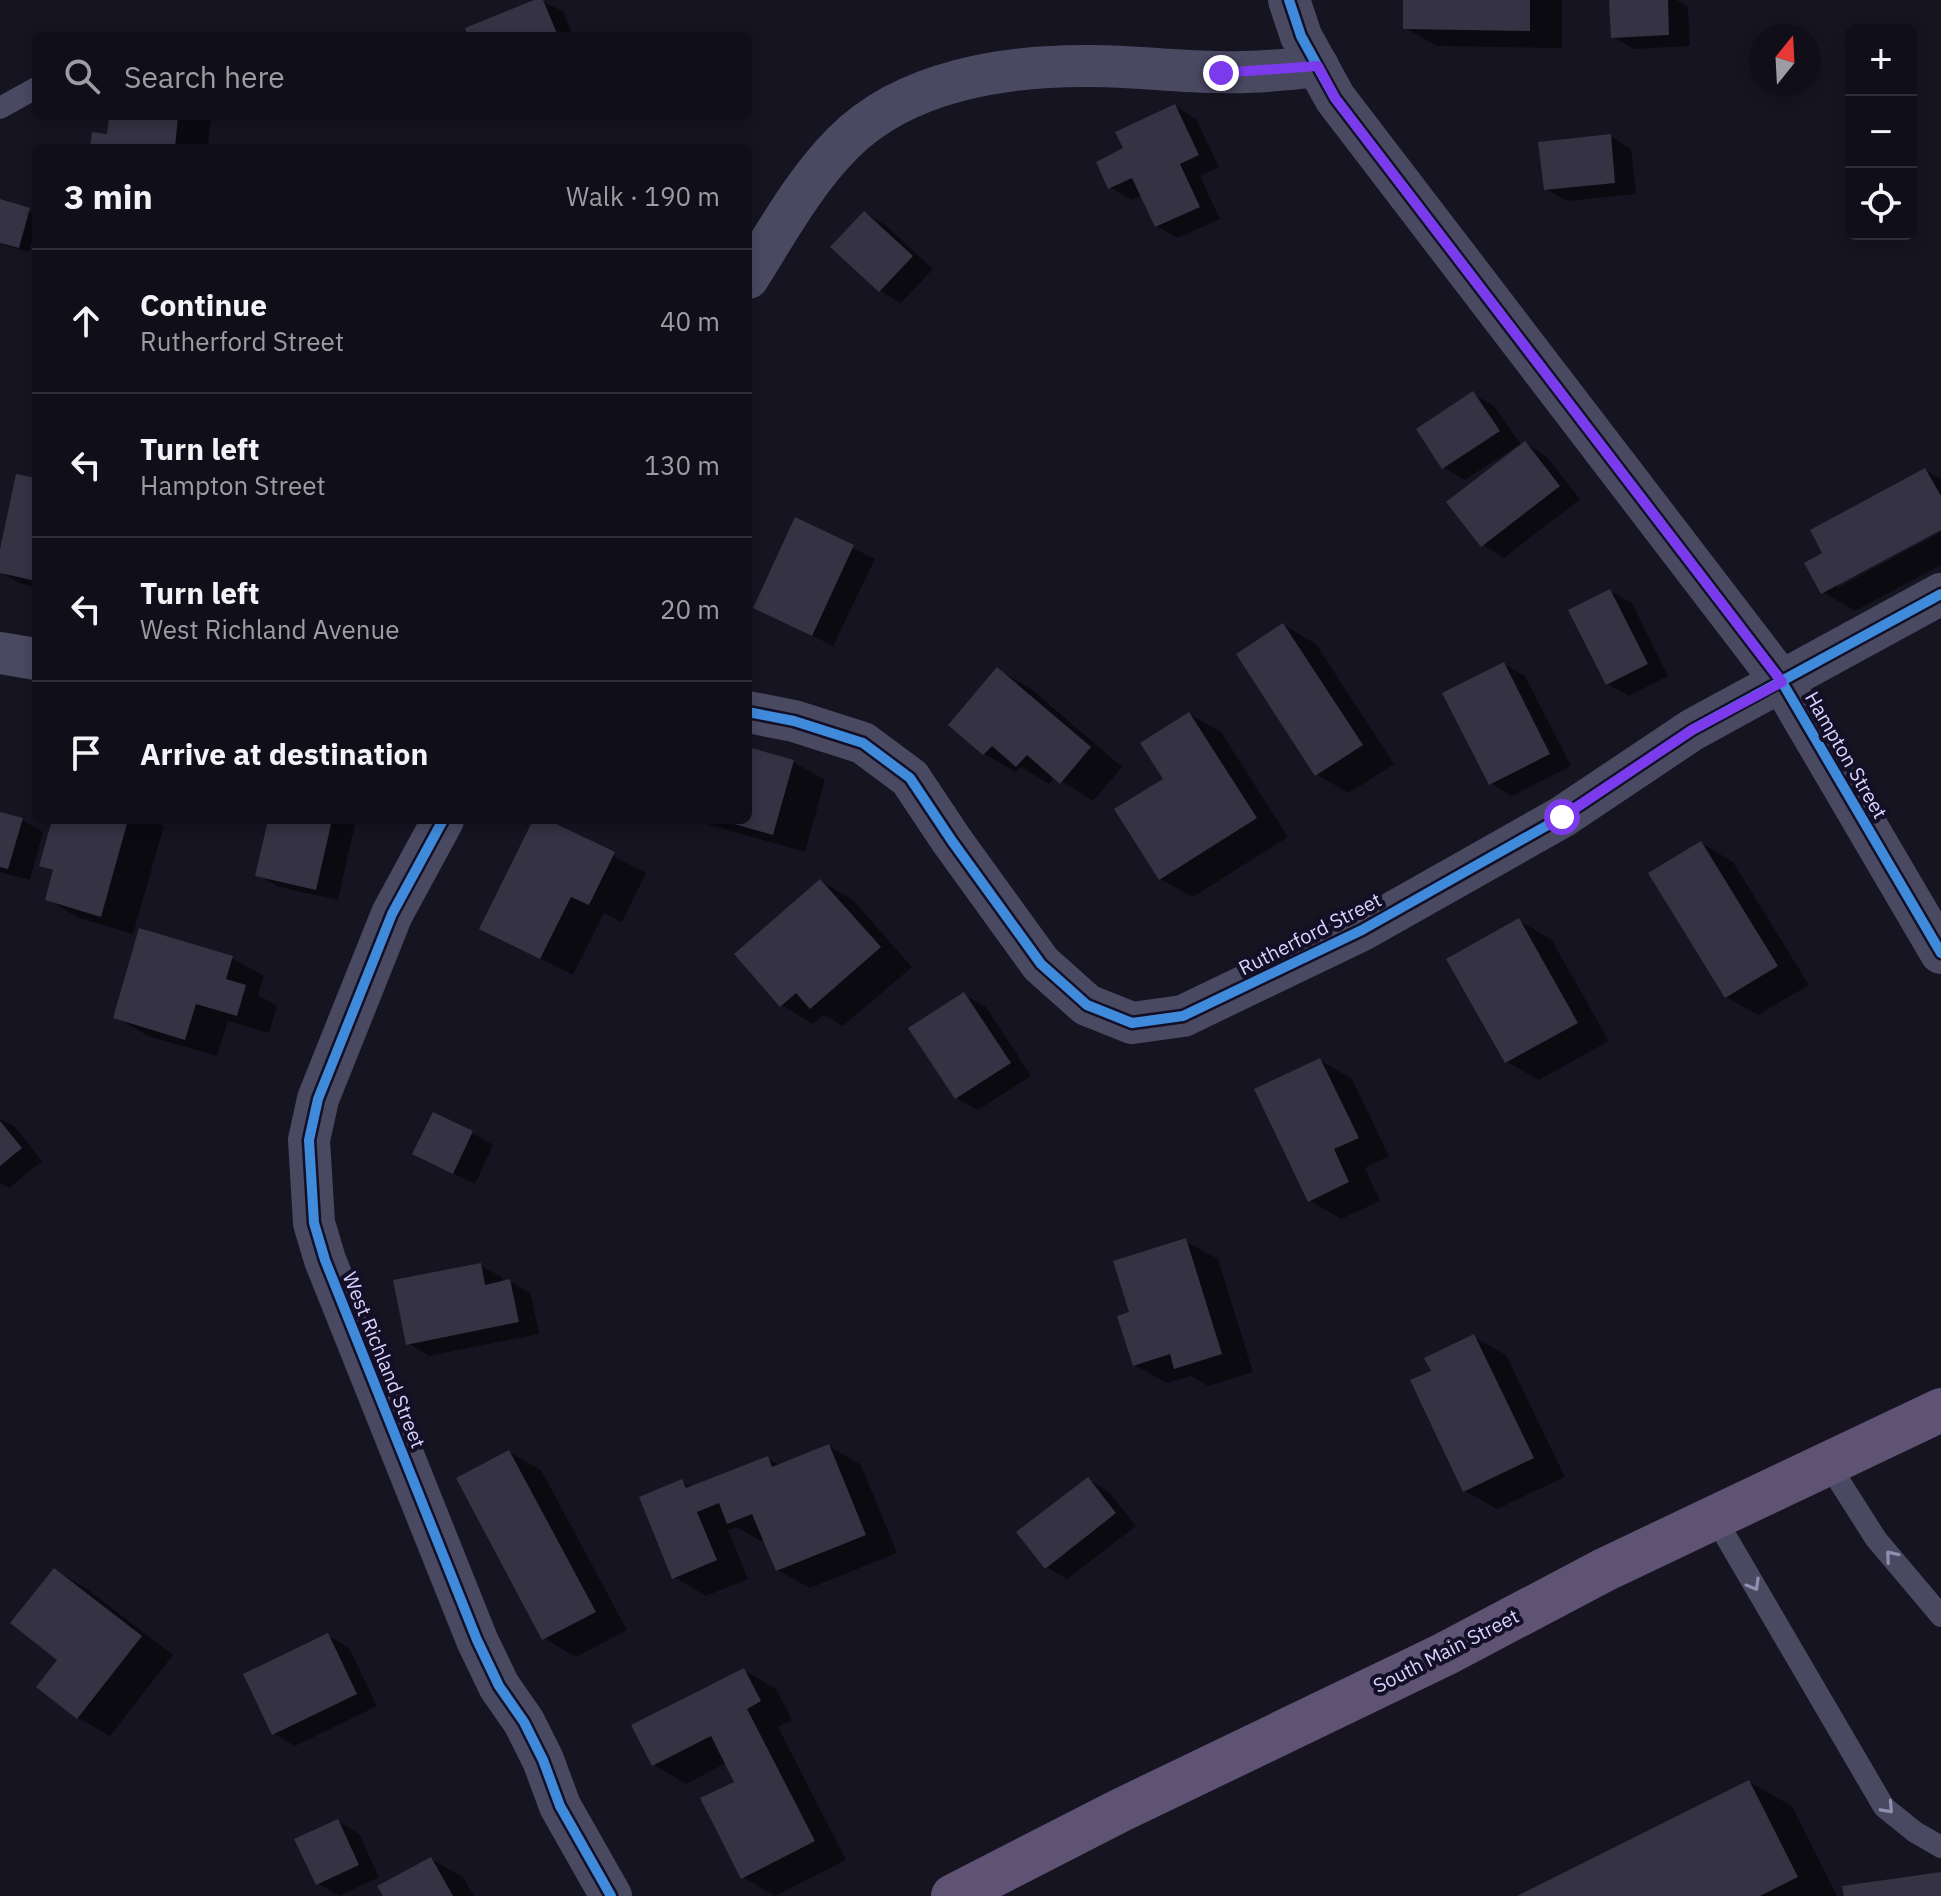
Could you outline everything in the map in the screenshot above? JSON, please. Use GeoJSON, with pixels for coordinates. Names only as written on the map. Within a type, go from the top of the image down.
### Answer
{"type":"FeatureCollection","features":[{"type":"Feature","properties":{"kind":"main road","name":"South Main Street"},"geometry":{"type":"LineString","coordinates":[[953,1896],[1133,1804],[1445,1654],[1606,1569],[1941,1410]]}},
{"type":"Feature","properties":{"kind":"street","name":"Hampton Street"},"geometry":{"type":"LineString","coordinates":[[1289,0],[1301,36],[1335,98],[1782,682],[1941,953]]}},
{"type":"Feature","properties":{"kind":"street"},"geometry":{"type":"LineString","coordinates":[[752,272],[808,184],[844,141],[899,101],[971,78],[1038,67],[1093,66],[1221,73],[1318,66]]}},
{"type":"Feature","properties":{"kind":"street","name":"Rutherford Street"},"geometry":{"type":"LineString","coordinates":[[752,713],[794,721],[863,743],[910,778],[1041,964],[1087,1005],[1132,1023],[1183,1016],[1362,930],[1562,817],[1692,730],[1941,594]]}},
{"type":"Feature","properties":{"kind":"street"},"geometry":{"type":"LineString","coordinates":[[0,653],[32,658]]}},
{"type":"Feature","properties":{"kind":"street","name":"West Richland Street"},"geometry":{"type":"LineString","coordinates":[[441,824],[392,914],[318,1099],[309,1140],[314,1223],[325,1260],[477,1640],[499,1686],[524,1722],[543,1760],[560,1806],[611,1896]]}},
{"type":"Feature","properties":{"kind":"lane"},"geometry":{"type":"LineString","coordinates":[[0,108],[32,90]]}},
{"type":"Feature","properties":{"kind":"lane"},"geometry":{"type":"LineString","coordinates":[[1829,1465],[1876,1539],[1941,1616]]}},
{"type":"Feature","properties":{"kind":"lane"},"geometry":{"type":"LineString","coordinates":[[1715,1518],[1884,1807],[1915,1832],[1941,1847]]}},
{"type":"Feature","properties":{"kind":"building"},"geometry":{"type":"Polygon","coordinates":[[[534,0],[543,0],[556,32],[466,32],[465,28],[534,0]]]}},
{"type":"Feature","properties":{"kind":"building"},"geometry":{"type":"Polygon","coordinates":[[[1403,0],[1530,0],[1530,31],[1403,29],[1403,0]]]}},
{"type":"Feature","properties":{"kind":"building"},"geometry":{"type":"Polygon","coordinates":[[[1609,0],[1668,0],[1669,35],[1611,38],[1609,0]]]}},
{"type":"Feature","properties":{"kind":"building"},"geometry":{"type":"Polygon","coordinates":[[[1175,104],[1199,155],[1180,164],[1200,207],[1155,227],[1132,178],[1108,189],[1096,162],[1123,148],[1115,132],[1175,104]]]}},
{"type":"Feature","properties":{"kind":"building"},"geometry":{"type":"Polygon","coordinates":[[[109,120],[178,120],[175,144],[90,144],[92,132],[107,134],[109,120]]]}},
{"type":"Feature","properties":{"kind":"building"},"geometry":{"type":"Polygon","coordinates":[[[1611,134],[1615,183],[1544,190],[1538,142],[1611,134]]]}},
{"type":"Feature","properties":{"kind":"building"},"geometry":{"type":"Polygon","coordinates":[[[0,199],[30,208],[19,248],[0,243],[0,199]]]}},
{"type":"Feature","properties":{"kind":"building"},"geometry":{"type":"Polygon","coordinates":[[[864,211],[913,256],[879,292],[830,247],[864,211]]]}},
{"type":"Feature","properties":{"kind":"building"},"geometry":{"type":"Polygon","coordinates":[[[1473,391],[1500,431],[1442,469],[1416,429],[1473,391]]]}},
{"type":"Feature","properties":{"kind":"building"},"geometry":{"type":"Polygon","coordinates":[[[1525,441],[1560,486],[1481,547],[1446,502],[1525,441]]]}},
{"type":"Feature","properties":{"kind":"building"},"geometry":{"type":"Polygon","coordinates":[[[1925,468],[1941,496],[1941,530],[1821,594],[1804,563],[1822,553],[1810,530],[1925,468]]]}},
{"type":"Feature","properties":{"kind":"building"},"geometry":{"type":"Polygon","coordinates":[[[16,474],[32,477],[32,580],[0,573],[0,549],[16,474]]]}},
{"type":"Feature","properties":{"kind":"building"},"geometry":{"type":"Polygon","coordinates":[[[795,517],[854,545],[812,636],[753,608],[795,517]]]}},
{"type":"Feature","properties":{"kind":"building"},"geometry":{"type":"Polygon","coordinates":[[[1610,589],[1648,664],[1606,685],[1568,610],[1610,589]]]}},
{"type":"Feature","properties":{"kind":"building"},"geometry":{"type":"Polygon","coordinates":[[[1283,623],[1363,745],[1315,776],[1236,654],[1283,623]]]}},
{"type":"Feature","properties":{"kind":"building"},"geometry":{"type":"Polygon","coordinates":[[[1504,662],[1550,754],[1489,785],[1442,693],[1504,662]]]}},
{"type":"Feature","properties":{"kind":"building"},"geometry":{"type":"Polygon","coordinates":[[[997,667],[1091,747],[1060,784],[1027,755],[1016,767],[992,746],[983,755],[948,725],[997,667]]]}},
{"type":"Feature","properties":{"kind":"building"},"geometry":{"type":"Polygon","coordinates":[[[1189,712],[1257,818],[1159,880],[1114,809],[1163,779],[1140,743],[1189,712]]]}},
{"type":"Feature","properties":{"kind":"building"},"geometry":{"type":"Polygon","coordinates":[[[752,748],[794,760],[773,835],[734,824],[752,824],[752,748]]]}},
{"type":"Feature","properties":{"kind":"building"},"geometry":{"type":"Polygon","coordinates":[[[0,812],[23,818],[8,869],[0,867],[0,812]]]}},
{"type":"Feature","properties":{"kind":"building"},"geometry":{"type":"Polygon","coordinates":[[[51,824],[127,824],[101,917],[45,900],[53,870],[39,866],[51,824]]]}},
{"type":"Feature","properties":{"kind":"building"},"geometry":{"type":"Polygon","coordinates":[[[267,824],[331,824],[316,890],[255,876],[267,824]]]}},
{"type":"Feature","properties":{"kind":"building"},"geometry":{"type":"Polygon","coordinates":[[[531,824],[556,824],[615,852],[589,905],[571,897],[540,959],[479,929],[531,824]]]}},
{"type":"Feature","properties":{"kind":"building"},"geometry":{"type":"Polygon","coordinates":[[[1701,841],[1778,966],[1725,998],[1648,873],[1701,841]]]}},
{"type":"Feature","properties":{"kind":"building"},"geometry":{"type":"Polygon","coordinates":[[[820,879],[881,947],[810,1009],[796,993],[780,1007],[734,954],[820,879]]]}},
{"type":"Feature","properties":{"kind":"building"},"geometry":{"type":"Polygon","coordinates":[[[1519,918],[1578,1023],[1505,1063],[1446,959],[1519,918]]]}},
{"type":"Feature","properties":{"kind":"building"},"geometry":{"type":"Polygon","coordinates":[[[139,928],[233,956],[226,979],[246,985],[237,1016],[196,1004],[185,1040],[113,1018],[139,928]]]}},
{"type":"Feature","properties":{"kind":"building"},"geometry":{"type":"Polygon","coordinates":[[[964,992],[1011,1063],[955,1099],[908,1028],[964,992]]]}},
{"type":"Feature","properties":{"kind":"building"},"geometry":{"type":"Polygon","coordinates":[[[1320,1058],[1359,1138],[1334,1149],[1349,1182],[1308,1202],[1254,1089],[1320,1058]]]}},
{"type":"Feature","properties":{"kind":"building"},"geometry":{"type":"Polygon","coordinates":[[[433,1112],[473,1131],[453,1174],[412,1154],[433,1112]]]}},
{"type":"Feature","properties":{"kind":"building"},"geometry":{"type":"Polygon","coordinates":[[[0,1121],[22,1148],[0,1166],[0,1121]]]}},
{"type":"Feature","properties":{"kind":"building"},"geometry":{"type":"Polygon","coordinates":[[[1186,1238],[1222,1354],[1174,1369],[1170,1354],[1133,1366],[1117,1316],[1129,1312],[1113,1261],[1186,1238]]]}},
{"type":"Feature","properties":{"kind":"building"},"geometry":{"type":"Polygon","coordinates":[[[481,1263],[485,1285],[510,1279],[519,1322],[406,1345],[393,1280],[481,1263]]]}},
{"type":"Feature","properties":{"kind":"building"},"geometry":{"type":"Polygon","coordinates":[[[1474,1334],[1534,1458],[1463,1492],[1410,1380],[1431,1371],[1424,1358],[1474,1334]]]}},
{"type":"Feature","properties":{"kind":"building"},"geometry":{"type":"Polygon","coordinates":[[[829,1444],[866,1535],[776,1571],[752,1514],[727,1524],[719,1503],[697,1512],[717,1560],[672,1579],[639,1497],[682,1479],[686,1488],[768,1456],[772,1467],[829,1444]]]}},
{"type":"Feature","properties":{"kind":"building"},"geometry":{"type":"Polygon","coordinates":[[[509,1450],[596,1612],[542,1640],[456,1478],[509,1450]]]}},
{"type":"Feature","properties":{"kind":"building"},"geometry":{"type":"Polygon","coordinates":[[[1088,1477],[1116,1513],[1045,1569],[1016,1532],[1088,1477]]]}},
{"type":"Feature","properties":{"kind":"building"},"geometry":{"type":"Polygon","coordinates":[[[54,1568],[142,1636],[77,1719],[36,1687],[57,1660],[10,1623],[54,1568]]]}},
{"type":"Feature","properties":{"kind":"building"},"geometry":{"type":"Polygon","coordinates":[[[328,1633],[357,1694],[272,1735],[243,1674],[328,1633]]]}},
{"type":"Feature","properties":{"kind":"building"},"geometry":{"type":"Polygon","coordinates":[[[744,1668],[761,1701],[747,1709],[815,1841],[741,1879],[700,1798],[734,1782],[711,1736],[652,1766],[631,1725],[744,1668]]]}},
{"type":"Feature","properties":{"kind":"building"},"geometry":{"type":"Polygon","coordinates":[[[1749,1780],[1798,1877],[1760,1896],[1517,1896],[1749,1780]]]}},
{"type":"Feature","properties":{"kind":"building"},"geometry":{"type":"Polygon","coordinates":[[[338,1819],[359,1865],[316,1885],[294,1839],[338,1819]]]}},
{"type":"Feature","properties":{"kind":"building"},"geometry":{"type":"Polygon","coordinates":[[[431,1857],[453,1896],[383,1896],[377,1886],[431,1857]]]}},
{"type":"Feature","properties":{"kind":"building"},"geometry":{"type":"Polygon","coordinates":[[[1941,1872],[1941,1896],[1844,1896],[1842,1886],[1941,1872]]]}},
{"type":"Feature","properties":{"kind":"cycle path"},"geometry":{"type":"LineString","coordinates":[[1289,0],[1301,36],[1335,98],[1782,682],[1941,953]]}},
{"type":"Feature","properties":{"kind":"cycle path"},"geometry":{"type":"LineString","coordinates":[[752,713],[794,721],[863,743],[910,778],[1041,964],[1087,1005],[1132,1023],[1183,1016],[1362,930],[1562,817],[1692,730],[1941,594]]}},
{"type":"Feature","properties":{"kind":"cycle path"},"geometry":{"type":"LineString","coordinates":[[441,824],[392,914],[318,1099],[309,1140],[314,1223],[325,1260],[477,1640],[499,1686],[524,1722],[543,1760],[560,1806],[611,1896]]}},
{"type":"Feature","properties":{"kind":"route"},"geometry":{"type":"LineString","coordinates":[[1221,73],[1318,66],[1335,98],[1782,682],[1692,730],[1562,817]]}}]}
